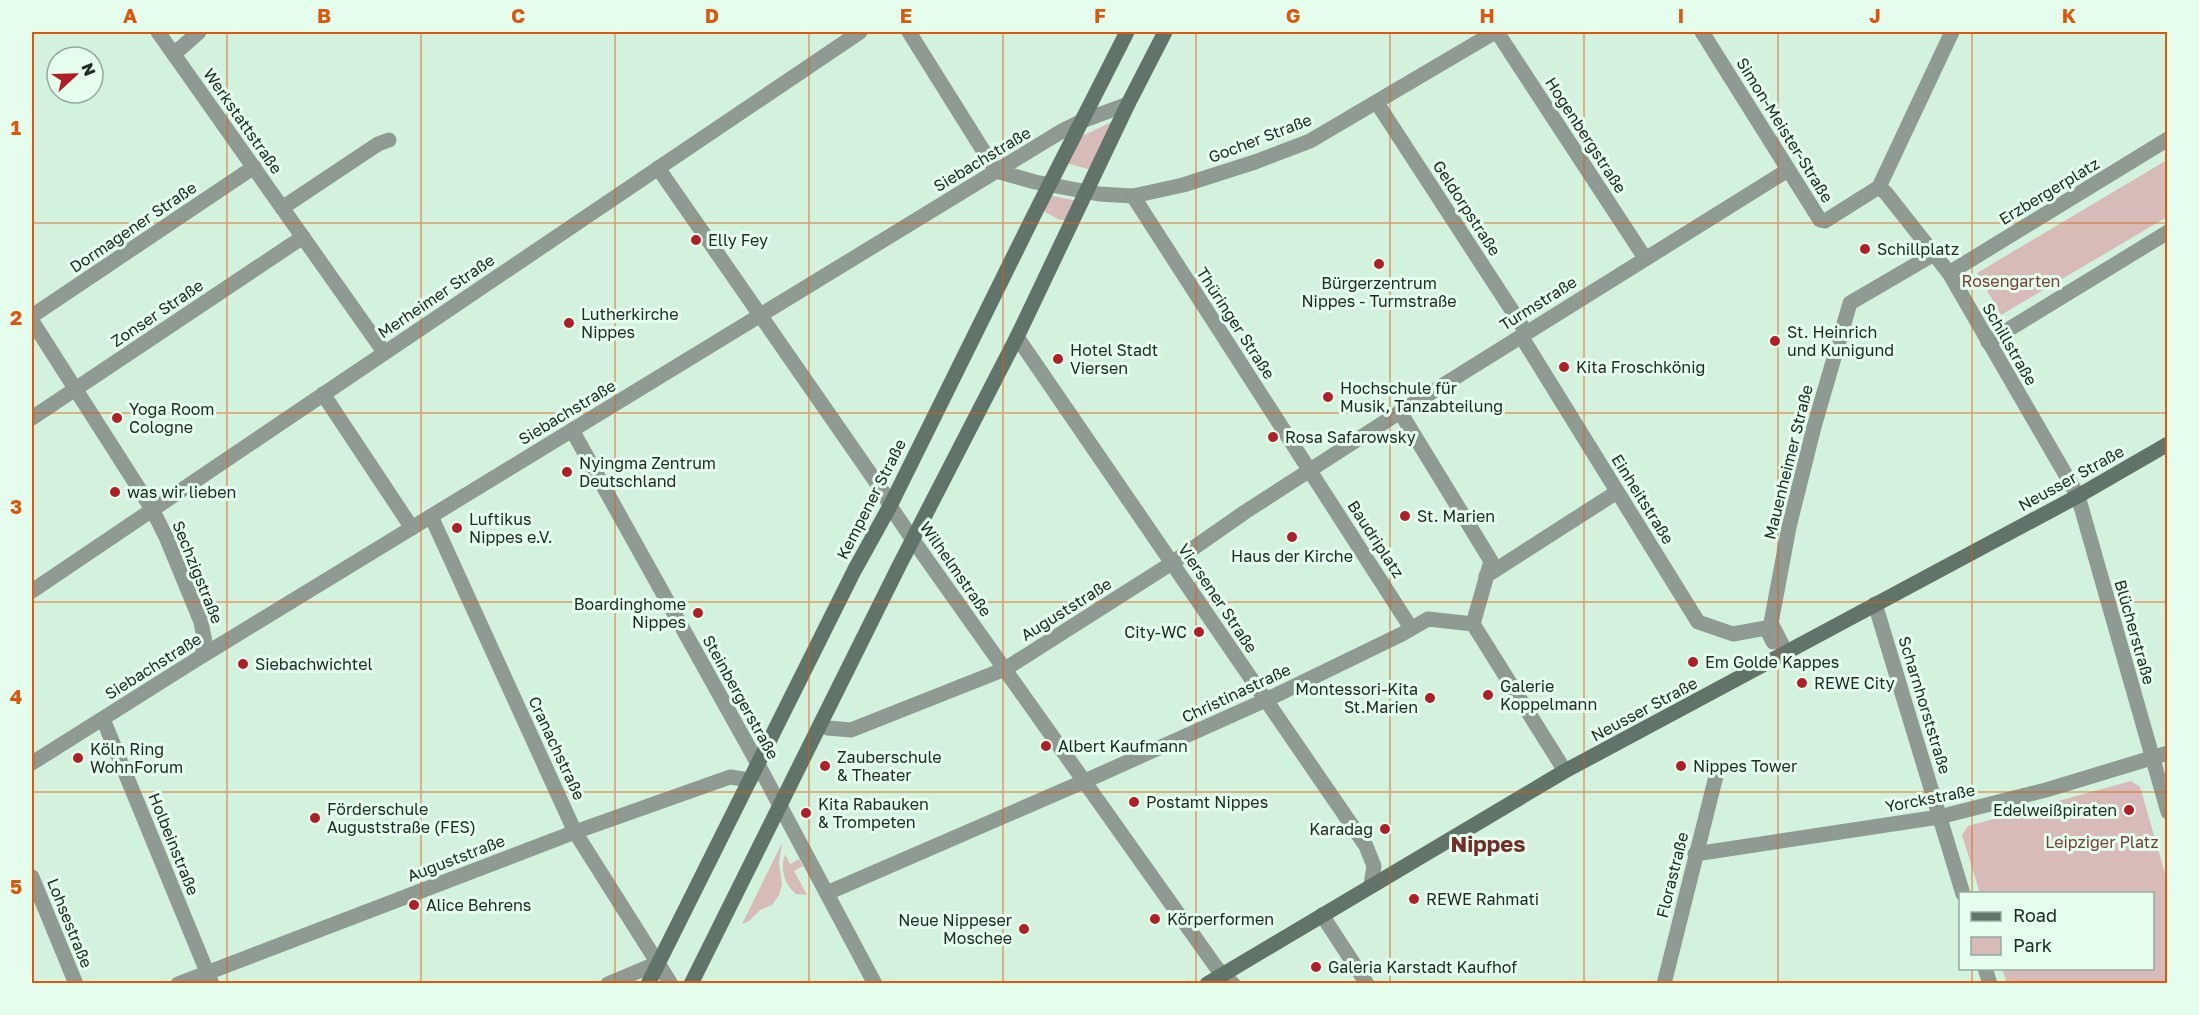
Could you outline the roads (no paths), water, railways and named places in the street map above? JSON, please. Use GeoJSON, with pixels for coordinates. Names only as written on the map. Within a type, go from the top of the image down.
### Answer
{"type":"FeatureCollection","features":[{"type":"Feature","properties":{"kind":"main road","name":"Kempener Straße"},"geometry":{"type":"LineString","coordinates":[[648,984],[1127,32]]}},
{"type":"Feature","properties":{"kind":"main road"},"geometry":{"type":"LineString","coordinates":[[691,984],[1017,337],[1128,104],[1165,32]]}},
{"type":"Feature","properties":{"kind":"main road","name":"Neusser Straße"},"geometry":{"type":"LineString","coordinates":[[1207,984],[1228,979],[1322,915],[1565,771],[2078,496],[2168,444]]}},
{"type":"Feature","properties":{"kind":"street","name":"Werkstattstraße"},"geometry":{"type":"LineString","coordinates":[[158,32],[384,352]]}},
{"type":"Feature","properties":{"kind":"street"},"geometry":{"type":"LineString","coordinates":[[174,54],[199,32]]}},
{"type":"Feature","properties":{"kind":"street","name":"Merheimer Straße"},"geometry":{"type":"LineString","coordinates":[[32,591],[860,32]]}},
{"type":"Feature","properties":{"kind":"street"},"geometry":{"type":"LineString","coordinates":[[909,32],[996,171]]}},
{"type":"Feature","properties":{"kind":"street","name":"Gocher Straße"},"geometry":{"type":"LineString","coordinates":[[996,171],[1049,185],[1099,194],[1133,196],[1183,185],[1255,162],[1310,141],[1496,32]]}},
{"type":"Feature","properties":{"kind":"street","name":"Hogenbergstraße"},"geometry":{"type":"LineString","coordinates":[[1496,32],[1645,258]]}},
{"type":"Feature","properties":{"kind":"street","name":"Simon-Meister-Straße"},"geometry":{"type":"LineString","coordinates":[[1702,32],[1820,220],[1825,221],[1879,187]]}},
{"type":"Feature","properties":{"kind":"street"},"geometry":{"type":"LineString","coordinates":[[1879,187],[1952,32]]}},
{"type":"Feature","properties":{"kind":"street","name":"Geldorpstraße"},"geometry":{"type":"LineString","coordinates":[[1377,103],[1523,334]]}},
{"type":"Feature","properties":{"kind":"street","name":"Siebachstraße"},"geometry":{"type":"LineString","coordinates":[[32,763],[202,656],[996,171],[1082,121],[1128,104]]}},
{"type":"Feature","properties":{"kind":"street","name":"Erzbergerplatz"},"geometry":{"type":"LineString","coordinates":[[1949,273],[2168,139]]}},
{"type":"Feature","properties":{"kind":"street"},"geometry":{"type":"LineString","coordinates":[[282,208],[378,144],[389,140]]}},
{"type":"Feature","properties":{"kind":"street","name":"Dormagener Straße"},"geometry":{"type":"LineString","coordinates":[[32,316],[254,167]]}},
{"type":"Feature","properties":{"kind":"street","name":"Wilhelmstraße"},"geometry":{"type":"LineString","coordinates":[[658,168],[883,492],[913,540],[1216,967],[1228,979]]}},
{"type":"Feature","properties":{"kind":"street","name":"Turmstraße"},"geometry":{"type":"LineString","coordinates":[[1310,470],[1523,334],[1788,170]]}},
{"type":"Feature","properties":{"kind":"street","name":"Schillstraße"},"geometry":{"type":"LineString","coordinates":[[1879,187],[1949,273],[2078,496]]}},
{"type":"Feature","properties":{"kind":"street","name":"Thüringer Straße"},"geometry":{"type":"LineString","coordinates":[[1133,196],[1310,470]]}},
{"type":"Feature","properties":{"kind":"street"},"geometry":{"type":"LineString","coordinates":[[1989,342],[2168,232]]}},
{"type":"Feature","properties":{"kind":"street","name":"Zonser Straße"},"geometry":{"type":"LineString","coordinates":[[32,418],[303,237]]}},
{"type":"Feature","properties":{"kind":"street","name":"Mauenheimer Straße"},"geometry":{"type":"LineString","coordinates":[[1768,626],[1789,527],[1814,427],[1850,303],[1934,254]]}},
{"type":"Feature","properties":{"kind":"street","name":"Sechzigstraße"},"geometry":{"type":"LineString","coordinates":[[32,321],[153,509],[201,622],[205,642],[202,656]]}},
{"type":"Feature","properties":{"kind":"street","name":"Einheitstraße"},"geometry":{"type":"LineString","coordinates":[[1523,334],[1698,622],[1733,634],[1768,626]]}},
{"type":"Feature","properties":{"kind":"street","name":"Viersener Straße"},"geometry":{"type":"LineString","coordinates":[[1017,337],[1366,846],[1374,866],[1371,885]]}},
{"type":"Feature","properties":{"kind":"street"},"geometry":{"type":"LineString","coordinates":[[323,394],[412,528]]}},
{"type":"Feature","properties":{"kind":"street"},"geometry":{"type":"LineString","coordinates":[[1400,412],[1491,561],[1473,624],[1565,771]]}},
{"type":"Feature","properties":{"kind":"street","name":"Steinbergerstraße"},"geometry":{"type":"LineString","coordinates":[[572,430],[780,806],[875,984]]}},
{"type":"Feature","properties":{"kind":"street","name":"Auguststraße"},"geometry":{"type":"LineString","coordinates":[[821,725],[828,728],[851,729],[1005,669],[1172,563],[1310,470]]}},
{"type":"Feature","properties":{"kind":"street","name":"Baudriplatz"},"geometry":{"type":"LineString","coordinates":[[1310,470],[1411,628]]}},
{"type":"Feature","properties":{"kind":"street"},"geometry":{"type":"LineString","coordinates":[[1486,576],[1617,492]]}},
{"type":"Feature","properties":{"kind":"street","name":"Blücherstraße"},"geometry":{"type":"LineString","coordinates":[[2078,496],[2151,759],[2168,812]]}},
{"type":"Feature","properties":{"kind":"street","name":"Cranachstraße"},"geometry":{"type":"LineString","coordinates":[[431,516],[575,832],[671,984]]}},
{"type":"Feature","properties":{"kind":"street","name":"Scharnhorststraße"},"geometry":{"type":"LineString","coordinates":[[1875,604],[1939,817]]}},
{"type":"Feature","properties":{"kind":"street","name":"Christinastraße"},"geometry":{"type":"LineString","coordinates":[[826,892],[1085,781],[1266,700],[1428,619],[1473,624]]}},
{"type":"Feature","properties":{"kind":"street"},"geometry":{"type":"LineString","coordinates":[[1768,626],[1783,653]]}},
{"type":"Feature","properties":{"kind":"street","name":"Holbeinstraße"},"geometry":{"type":"LineString","coordinates":[[103,719],[209,978]]}},
{"type":"Feature","properties":{"kind":"street","name":"Yorckstraße"},"geometry":{"type":"LineString","coordinates":[[1695,854],[1939,817],[2046,790],[2168,753]]}},
{"type":"Feature","properties":{"kind":"street","name":"Florastraße"},"geometry":{"type":"LineString","coordinates":[[1664,984],[1716,776]]}},
{"type":"Feature","properties":{"kind":"street","name":"Auguststraße"},"geometry":{"type":"LineString","coordinates":[[178,984],[209,978],[575,832],[730,777],[750,780]]}},
{"type":"Feature","properties":{"kind":"street"},"geometry":{"type":"LineString","coordinates":[[1939,817],[1962,892]]}},
{"type":"Feature","properties":{"kind":"street","name":"Lohsestraße"},"geometry":{"type":"LineString","coordinates":[[32,877],[75,984]]}},
{"type":"Feature","properties":{"kind":"street"},"geometry":{"type":"LineString","coordinates":[[1322,915],[1367,984]]}},
{"type":"Feature","properties":{"kind":"street"},"geometry":{"type":"LineString","coordinates":[[608,984],[658,963]]}},
{"type":"Feature","properties":{"kind":"place","name":"Elly Fey"},"geometry":{"type":"Point","coordinates":[696,240]}},
{"type":"Feature","properties":{"kind":"place","name":"Schillplatz"},"geometry":{"type":"Point","coordinates":[1865,249]}},
{"type":"Feature","properties":{"kind":"place","name":"Bürgerzentrum Nippes - Turmstraße"},"geometry":{"type":"Point","coordinates":[1379,264]}},
{"type":"Feature","properties":{"kind":"place","name":"Lutherkirche Nippes"},"geometry":{"type":"Point","coordinates":[569,323]}},
{"type":"Feature","properties":{"kind":"place","name":"St. Heinrich und Kunigund"},"geometry":{"type":"Point","coordinates":[1775,341]}},
{"type":"Feature","properties":{"kind":"place","name":"Hotel Stadt Viersen"},"geometry":{"type":"Point","coordinates":[1058,359]}},
{"type":"Feature","properties":{"kind":"place","name":"Kita Froschkönig"},"geometry":{"type":"Point","coordinates":[1564,367]}},
{"type":"Feature","properties":{"kind":"place","name":"Hochschule für Musik, Tanzabteilung"},"geometry":{"type":"Point","coordinates":[1328,397]}},
{"type":"Feature","properties":{"kind":"place","name":"Yoga Room Cologne"},"geometry":{"type":"Point","coordinates":[117,418]}},
{"type":"Feature","properties":{"kind":"place","name":"Rosa Safarowsky"},"geometry":{"type":"Point","coordinates":[1273,437]}},
{"type":"Feature","properties":{"kind":"place","name":"Nyingma Zentrum Deutschland"},"geometry":{"type":"Point","coordinates":[567,472]}},
{"type":"Feature","properties":{"kind":"place","name":"was wir lieben"},"geometry":{"type":"Point","coordinates":[115,492]}},
{"type":"Feature","properties":{"kind":"place","name":"St. Marien"},"geometry":{"type":"Point","coordinates":[1405,516]}},
{"type":"Feature","properties":{"kind":"place","name":"Luftikus Nippes e.V."},"geometry":{"type":"Point","coordinates":[457,528]}},
{"type":"Feature","properties":{"kind":"place","name":"Haus der Kirche"},"geometry":{"type":"Point","coordinates":[1292,537]}},
{"type":"Feature","properties":{"kind":"place","name":"Boardinghome Nippes"},"geometry":{"type":"Point","coordinates":[698,613]}},
{"type":"Feature","properties":{"kind":"place","name":"City-WC"},"geometry":{"type":"Point","coordinates":[1199,632]}},
{"type":"Feature","properties":{"kind":"place","name":"Em Golde Kappes"},"geometry":{"type":"Point","coordinates":[1693,662]}},
{"type":"Feature","properties":{"kind":"place","name":"Siebachwichtel"},"geometry":{"type":"Point","coordinates":[243,664]}},
{"type":"Feature","properties":{"kind":"place","name":"REWE City"},"geometry":{"type":"Point","coordinates":[1802,683]}},
{"type":"Feature","properties":{"kind":"place","name":"Galerie Koppelmann"},"geometry":{"type":"Point","coordinates":[1488,695]}},
{"type":"Feature","properties":{"kind":"place","name":"Montessori-Kita St.Marien"},"geometry":{"type":"Point","coordinates":[1430,698]}},
{"type":"Feature","properties":{"kind":"place","name":"Albert Kaufmann"},"geometry":{"type":"Point","coordinates":[1046,746]}},
{"type":"Feature","properties":{"kind":"place","name":"Köln Ring WohnForum"},"geometry":{"type":"Point","coordinates":[78,758]}},
{"type":"Feature","properties":{"kind":"place","name":"Zauberschule & Theater"},"geometry":{"type":"Point","coordinates":[825,766]}},
{"type":"Feature","properties":{"kind":"place","name":"Nippes Tower"},"geometry":{"type":"Point","coordinates":[1681,766]}},
{"type":"Feature","properties":{"kind":"place","name":"Postamt Nippes"},"geometry":{"type":"Point","coordinates":[1134,802]}},
{"type":"Feature","properties":{"kind":"place","name":"Edelweißpiraten"},"geometry":{"type":"Point","coordinates":[2129,810]}},
{"type":"Feature","properties":{"kind":"place","name":"Kita Rabauken & Trompeten"},"geometry":{"type":"Point","coordinates":[806,813]}},
{"type":"Feature","properties":{"kind":"place","name":"Förderschule Auguststraße (FES)"},"geometry":{"type":"Point","coordinates":[315,818]}},
{"type":"Feature","properties":{"kind":"place","name":"Karadag"},"geometry":{"type":"Point","coordinates":[1385,829]}},
{"type":"Feature","properties":{"kind":"place","name":"REWE Rahmati"},"geometry":{"type":"Point","coordinates":[1414,899]}},
{"type":"Feature","properties":{"kind":"place","name":"Alice Behrens"},"geometry":{"type":"Point","coordinates":[414,905]}},
{"type":"Feature","properties":{"kind":"place","name":"Körperformen"},"geometry":{"type":"Point","coordinates":[1155,919]}},
{"type":"Feature","properties":{"kind":"place","name":"Neue Nippeser Moschee"},"geometry":{"type":"Point","coordinates":[1024,929]}},
{"type":"Feature","properties":{"kind":"place","name":"Galeria Karstadt Kaufhof"},"geometry":{"type":"Point","coordinates":[1316,967]}},
{"type":"Feature","properties":{"kind":"district","name":"Nippes"},"geometry":{"type":"Point","coordinates":[1488,843]}},
{"type":"Feature","properties":{"kind":"park label","name":"Rosengarten"},"geometry":{"type":"Point","coordinates":[2011,281]}},
{"type":"Feature","properties":{"kind":"park label","name":"Leipziger Platz"},"geometry":{"type":"Point","coordinates":[2102,842]}}]}
